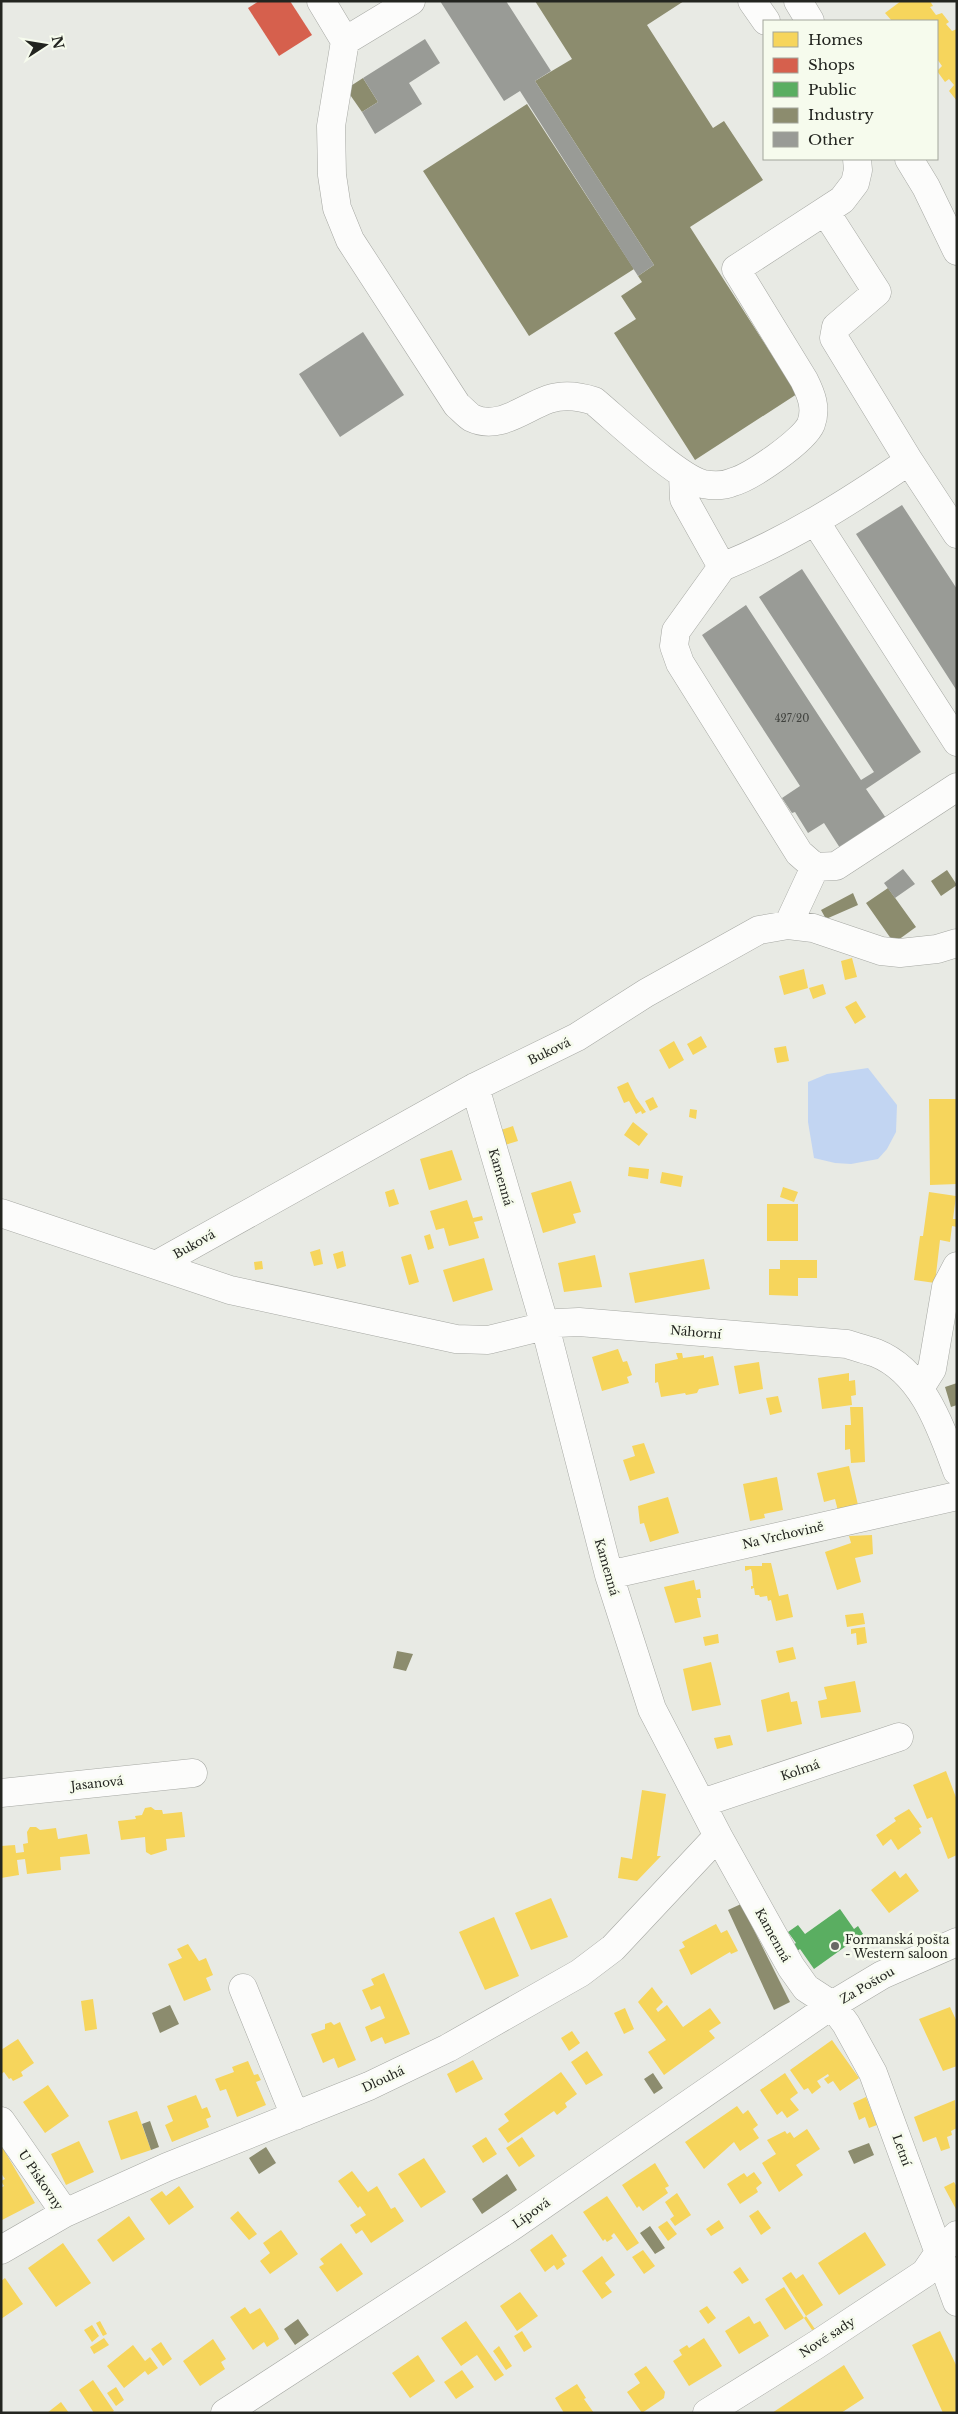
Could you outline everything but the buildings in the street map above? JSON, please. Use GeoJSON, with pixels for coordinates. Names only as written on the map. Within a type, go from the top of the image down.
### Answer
{"type":"FeatureCollection","features":[{"type":"Feature","properties":{"kind":"street"},"geometry":{"type":"LineString","coordinates":[[321,1],[345,41],[331,126],[332,175],[337,208],[350,240],[457,405],[473,418],[492,422],[511,418],[548,399],[565,396],[583,397],[594,401],[683,475],[704,484],[716,485],[734,482],[798,442],[808,430],[814,409],[810,390],[736,269],[842,200],[855,183],[858,170],[857,160]]}},
{"type":"Feature","properties":{"kind":"street"},"geometry":{"type":"LineString","coordinates":[[345,41],[411,1]]}},
{"type":"Feature","properties":{"kind":"street"},"geometry":{"type":"LineString","coordinates":[[752,1],[765,20]]}},
{"type":"Feature","properties":{"kind":"street"},"geometry":{"type":"LineString","coordinates":[[798,1],[809,20]]}},
{"type":"Feature","properties":{"kind":"street"},"geometry":{"type":"LineString","coordinates":[[910,160],[926,187],[957,252]]}},
{"type":"Feature","properties":{"kind":"street"},"geometry":{"type":"LineString","coordinates":[[825,211],[877,292],[836,327],[834,338],[909,461],[957,534]]}},
{"type":"Feature","properties":{"kind":"street"},"geometry":{"type":"LineString","coordinates":[[909,461],[854,499],[816,521],[763,550],[722,567],[676,631],[674,646],[680,663],[799,853],[815,867],[836,866],[957,787]]}},
{"type":"Feature","properties":{"kind":"street"},"geometry":{"type":"LineString","coordinates":[[683,475],[684,499],[722,567]]}},
{"type":"Feature","properties":{"kind":"street"},"geometry":{"type":"LineString","coordinates":[[816,521],[957,742]]}},
{"type":"Feature","properties":{"kind":"street"},"geometry":{"type":"LineString","coordinates":[[788,925],[815,867]]}},
{"type":"Feature","properties":{"kind":"street","name":"Buková"},"geometry":{"type":"LineString","coordinates":[[158,1264],[475,1087],[577,1037],[646,993],[759,930],[788,925],[813,928],[881,952],[900,953],[937,949],[957,944]]}},
{"type":"Feature","properties":{"kind":"street","name":"Kamenná"},"geometry":{"type":"LineString","coordinates":[[475,1087],[545,1326],[609,1575],[652,1709],[718,1836],[791,1967],[806,1988],[832,2005]]}},
{"type":"Feature","properties":{"kind":"street","name":"Náhorní"},"geometry":{"type":"LineString","coordinates":[[1,1212],[230,1290],[456,1340],[488,1340],[545,1326],[579,1322],[847,1344],[878,1354],[901,1369],[920,1388]]}},
{"type":"Feature","properties":{"kind":"street"},"geometry":{"type":"LineString","coordinates":[[955,1461],[920,1388],[932,1369],[946,1287],[957,1266]]}},
{"type":"Feature","properties":{"kind":"street","name":"Na Vrchovině"},"geometry":{"type":"LineString","coordinates":[[609,1575],[957,1496]]}},
{"type":"Feature","properties":{"kind":"street","name":"Kolmá"},"geometry":{"type":"LineString","coordinates":[[702,1803],[899,1737]]}},
{"type":"Feature","properties":{"kind":"street","name":"Jasanová"},"geometry":{"type":"LineString","coordinates":[[1,1793],[193,1773]]}},
{"type":"Feature","properties":{"kind":"street","name":"Dlouhá"},"geometry":{"type":"LineString","coordinates":[[1,2250],[65,2213],[167,2166],[369,2086],[448,2048],[580,1973],[613,1948],[718,1836]]}},
{"type":"Feature","properties":{"kind":"street","name":"Za Poštou"},"geometry":{"type":"LineString","coordinates":[[832,2005],[882,1975],[957,1942]]}},
{"type":"Feature","properties":{"kind":"street"},"geometry":{"type":"LineString","coordinates":[[243,1988],[295,2116]]}},
{"type":"Feature","properties":{"kind":"street","name":"Letní"},"geometry":{"type":"LineString","coordinates":[[832,2005],[859,2043],[948,2244],[957,2302]]}},
{"type":"Feature","properties":{"kind":"street","name":"Lípová"},"geometry":{"type":"LineString","coordinates":[[225,2413],[511,2227],[832,2005]]}},
{"type":"Feature","properties":{"kind":"street","name":"U Pískovny"},"geometry":{"type":"LineString","coordinates":[[1,2121],[65,2213]]}},
{"type":"Feature","properties":{"kind":"street","name":"Nové sady"},"geometry":{"type":"LineString","coordinates":[[707,2413],[816,2345],[925,2273],[948,2244]]}},
{"type":"Feature","properties":{"kind":"water"},"geometry":{"type":"Polygon","coordinates":[[[868,1068],[897,1105],[896,1132],[887,1149],[878,1159],[851,1164],[835,1163],[814,1158],[808,1122],[808,1082],[827,1074],[868,1068]]]}},
{"type":"Feature","properties":{"kind":"place","name":"Formanská pošta - Western saloon"},"geometry":{"type":"Point","coordinates":[835,1946]}}]}
